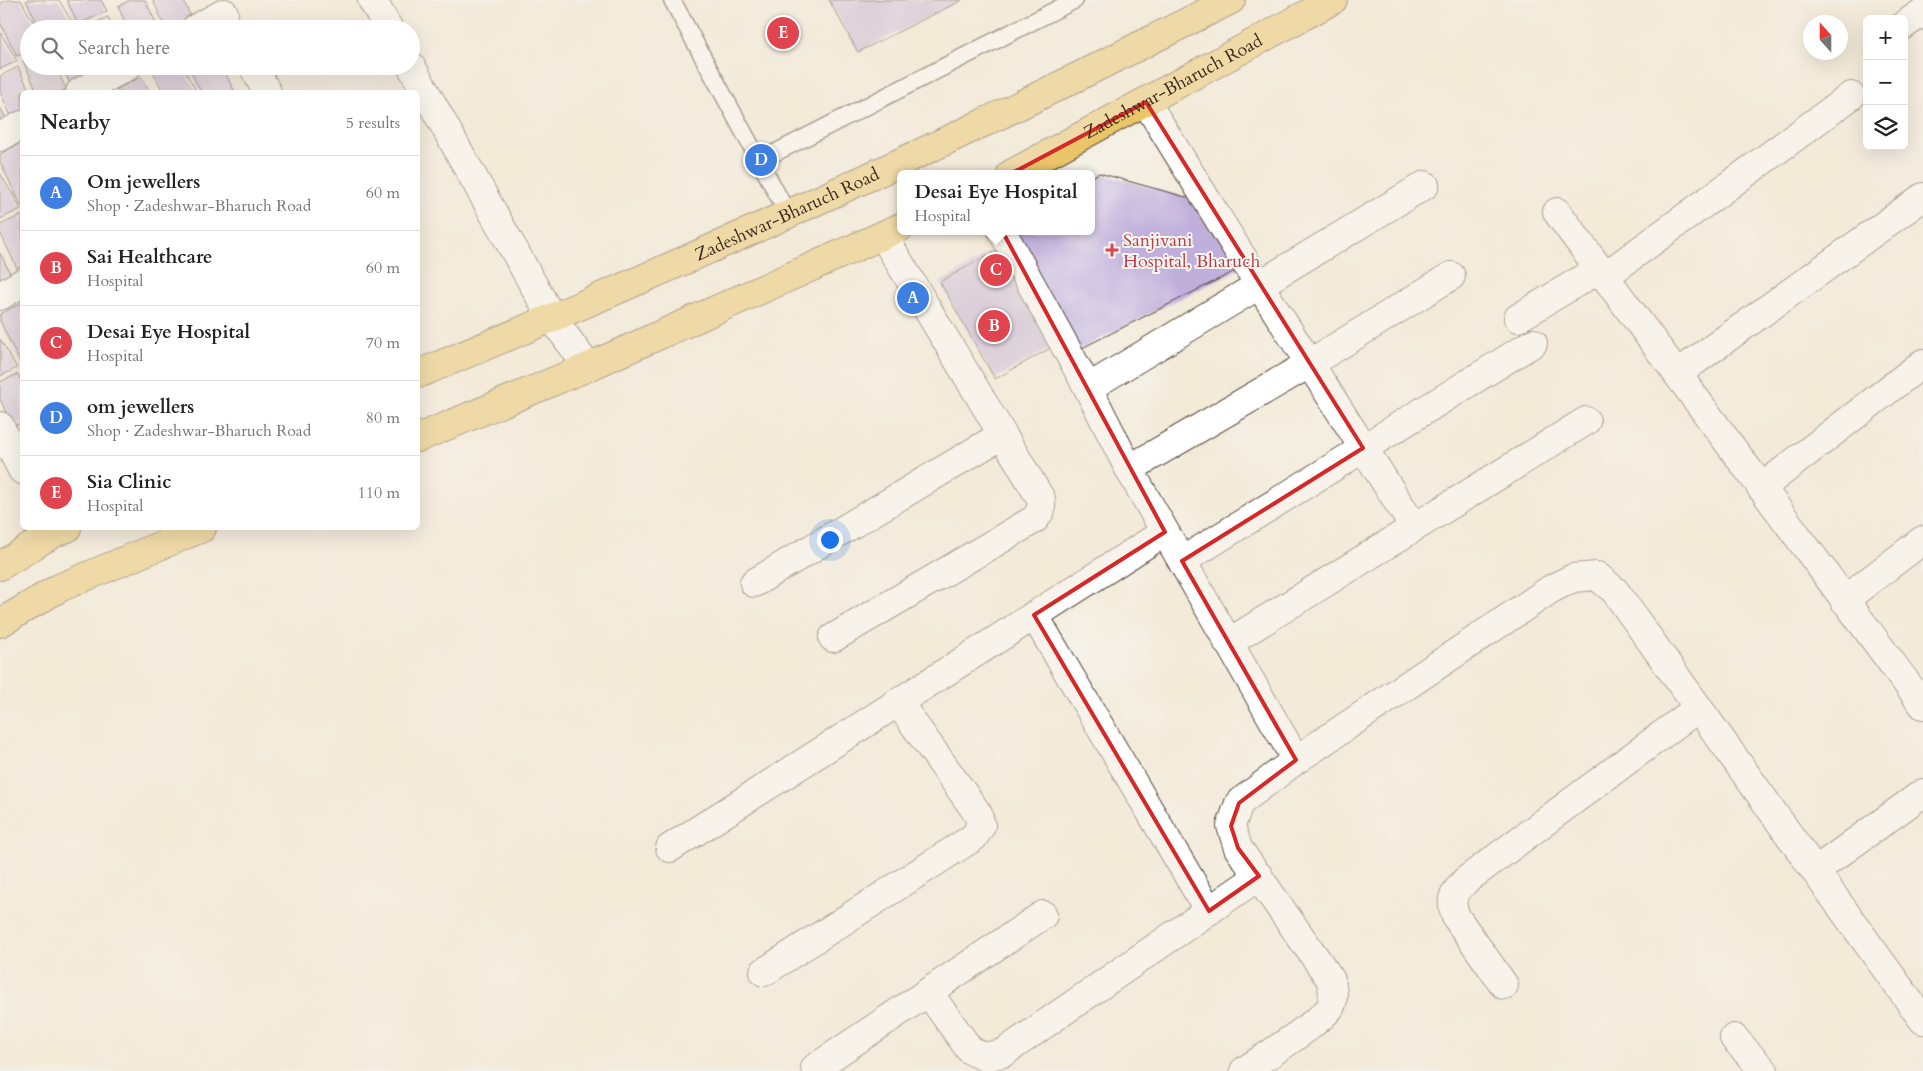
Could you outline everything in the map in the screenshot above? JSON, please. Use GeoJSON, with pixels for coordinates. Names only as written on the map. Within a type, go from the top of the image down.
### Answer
{"type":"FeatureCollection","features":[{"type":"Feature","properties":{"kind":"main road","name":"Zadeshwar-Bharuch Road"},"geometry":{"type":"LineString","coordinates":[[420,373],[552,318],[788,214],[981,124],[1231,0]]}},
{"type":"Feature","properties":{"kind":"main road","name":"Zadeshwar-Bharuch Road"},"geometry":{"type":"LineString","coordinates":[[1018,170],[1333,0]]}},
{"type":"Feature","properties":{"kind":"main road"},"geometry":{"type":"LineString","coordinates":[[420,437],[588,367],[892,231]]}},
{"type":"Feature","properties":{"kind":"main road"},"geometry":{"type":"LineString","coordinates":[[0,566],[55,530]]}},
{"type":"Feature","properties":{"kind":"main road"},"geometry":{"type":"LineString","coordinates":[[0,623],[59,588],[197,530]]}},
{"type":"Feature","properties":{"kind":"street"},"geometry":{"type":"LineString","coordinates":[[372,0],[384,20]]}},
{"type":"Feature","properties":{"kind":"street"},"geometry":{"type":"LineString","coordinates":[[1908,22],[1923,12]]}},
{"type":"Feature","properties":{"kind":"street"},"geometry":{"type":"LineString","coordinates":[[213,20],[225,14]]}},
{"type":"Feature","properties":{"kind":"street"},"geometry":{"type":"LineString","coordinates":[[84,90],[111,75]]}},
{"type":"Feature","properties":{"kind":"street"},"geometry":{"type":"LineString","coordinates":[[258,75],[266,90]]}},
{"type":"Feature","properties":{"kind":"street"},"geometry":{"type":"LineString","coordinates":[[416,75],[552,318],[588,367]]}},
{"type":"Feature","properties":{"kind":"street"},"geometry":{"type":"LineString","coordinates":[[1605,276],[1851,96]]}},
{"type":"Feature","properties":{"kind":"street"},"geometry":{"type":"LineString","coordinates":[[1146,102],[1309,364],[1414,527]]}},
{"type":"Feature","properties":{"kind":"street"},"geometry":{"type":"LineString","coordinates":[[0,137],[20,126]]}},
{"type":"Feature","properties":{"kind":"street"},"geometry":{"type":"LineString","coordinates":[[1088,388],[1425,186]]}},
{"type":"Feature","properties":{"kind":"street"},"geometry":{"type":"LineString","coordinates":[[1677,374],[1923,197]]}},
{"type":"Feature","properties":{"kind":"street"},"geometry":{"type":"LineString","coordinates":[[1557,212],[1923,705]]}},
{"type":"Feature","properties":{"kind":"street"},"geometry":{"type":"LineString","coordinates":[[833,638],[1035,519],[1041,510],[1041,499],[1002,435],[892,231]]}},
{"type":"Feature","properties":{"kind":"street"},"geometry":{"type":"LineString","coordinates":[[1004,235],[1088,388],[1129,469],[1296,760]]}},
{"type":"Feature","properties":{"kind":"street"},"geometry":{"type":"LineString","coordinates":[[1518,318],[1594,272],[1605,276]]}},
{"type":"Feature","properties":{"kind":"street"},"geometry":{"type":"LineString","coordinates":[[1129,469],[1309,364],[1451,276]]}},
{"type":"Feature","properties":{"kind":"street"},"geometry":{"type":"LineString","coordinates":[[0,296],[20,284]]}},
{"type":"Feature","properties":{"kind":"street"},"geometry":{"type":"LineString","coordinates":[[1182,561],[1533,343]]}},
{"type":"Feature","properties":{"kind":"street"},"geometry":{"type":"LineString","coordinates":[[1761,488],[1923,363]]}},
{"type":"Feature","properties":{"kind":"street"},"geometry":{"type":"LineString","coordinates":[[1228,643],[1586,421]]}},
{"type":"Feature","properties":{"kind":"street"},"geometry":{"type":"LineString","coordinates":[[9,430],[20,464]]}},
{"type":"Feature","properties":{"kind":"street"},"geometry":{"type":"LineString","coordinates":[[754,583],[1002,435]]}},
{"type":"Feature","properties":{"kind":"street"},"geometry":{"type":"LineString","coordinates":[[670,848],[1165,532]]}},
{"type":"Feature","properties":{"kind":"street"},"geometry":{"type":"LineString","coordinates":[[1844,600],[1923,540]]}},
{"type":"Feature","properties":{"kind":"street"},"geometry":{"type":"LineString","coordinates":[[1244,1071],[1314,1022],[1330,1007],[1334,994],[1330,980],[1238,848],[1231,826],[1239,803],[1296,760],[1551,589],[1574,578],[1597,576],[1616,591],[1814,871],[1923,1020]]}},
{"type":"Feature","properties":{"kind":"street"},"geometry":{"type":"LineString","coordinates":[[1034,615],[1209,911]]}},
{"type":"Feature","properties":{"kind":"street"},"geometry":{"type":"LineString","coordinates":[[764,972],[974,837],[981,826],[978,814],[898,702]]}},
{"type":"Feature","properties":{"kind":"street"},"geometry":{"type":"LineString","coordinates":[[1504,985],[1456,917],[1452,905],[1454,893],[1465,881],[1698,708]]}},
{"type":"Feature","properties":{"kind":"street"},"geometry":{"type":"LineString","coordinates":[[1814,871],[1923,793]]}},
{"type":"Feature","properties":{"kind":"street"},"geometry":{"type":"LineString","coordinates":[[928,992],[970,1050],[985,1057],[1002,1053],[1258,876]]}},
{"type":"Feature","properties":{"kind":"street"},"geometry":{"type":"LineString","coordinates":[[815,1068],[1042,915]]}},
{"type":"Feature","properties":{"kind":"street"},"geometry":{"type":"LineString","coordinates":[[1734,1038],[1764,1071]]}},
{"type":"Feature","properties":{"kind":"lane"},"geometry":{"type":"LineString","coordinates":[[672,0],[788,214]]}},
{"type":"Feature","properties":{"kind":"lane"},"geometry":{"type":"LineString","coordinates":[[760,161],[1075,0]]}},
{"type":"Feature","properties":{"kind":"highlighted area"},"geometry":{"type":"Polygon","coordinates":[[[1146,102],[1363,448],[1182,561],[1296,760],[1239,803],[1231,826],[1238,848],[1259,876],[1209,911],[1034,615],[1165,532],[980,190],[1146,102]]]}},
{"type":"Feature","properties":{"kind":"building"},"geometry":{"type":"Polygon","coordinates":[[[7,0],[21,0],[32,20],[20,20],[20,55],[17,56],[0,22],[0,4],[7,0]]]}},
{"type":"Feature","properties":{"kind":"building"},"geometry":{"type":"Polygon","coordinates":[[[26,0],[59,0],[71,20],[36,20],[26,0]]]}},
{"type":"Feature","properties":{"kind":"building"},"geometry":{"type":"Polygon","coordinates":[[[67,0],[101,0],[107,11],[87,20],[76,20],[67,0]]]}},
{"type":"Feature","properties":{"kind":"building"},"geometry":{"type":"Polygon","coordinates":[[[131,0],[145,0],[155,20],[124,20],[118,6],[131,0]]]}},
{"type":"Feature","properties":{"kind":"building"},"geometry":{"type":"Polygon","coordinates":[[[153,0],[183,0],[193,20],[162,20],[153,0]]]}},
{"type":"Feature","properties":{"kind":"building"},"geometry":{"type":"Polygon","coordinates":[[[829,0],[962,0],[858,52],[829,0]]]}},
{"type":"Feature","properties":{"kind":"building"},"geometry":{"type":"Polygon","coordinates":[[[0,32],[17,61],[0,69],[0,32]]]}},
{"type":"Feature","properties":{"kind":"building"},"geometry":{"type":"Polygon","coordinates":[[[18,67],[20,75],[22,75],[29,90],[20,90],[20,116],[13,120],[0,92],[0,76],[18,67]]]}},
{"type":"Feature","properties":{"kind":"building"},"geometry":{"type":"Polygon","coordinates":[[[30,75],[59,75],[66,89],[64,90],[36,90],[30,75]]]}},
{"type":"Feature","properties":{"kind":"building"},"geometry":{"type":"Polygon","coordinates":[[[66,75],[91,75],[71,86],[66,75]]]}},
{"type":"Feature","properties":{"kind":"building"},"geometry":{"type":"Polygon","coordinates":[[[154,75],[187,75],[196,90],[162,90],[154,75]]]}},
{"type":"Feature","properties":{"kind":"building"},"geometry":{"type":"Polygon","coordinates":[[[192,75],[226,75],[234,90],[200,90],[192,75]]]}},
{"type":"Feature","properties":{"kind":"building"},"geometry":{"type":"Polygon","coordinates":[[[141,77],[149,90],[116,90],[141,77]]]}},
{"type":"Feature","properties":{"kind":"building"},"geometry":{"type":"Polygon","coordinates":[[[0,107],[8,123],[0,127],[0,107]]]}},
{"type":"Feature","properties":{"kind":"building"},"geometry":{"type":"Polygon","coordinates":[[[20,144],[20,203],[0,162],[0,154],[20,144]]]}},
{"type":"Feature","properties":{"kind":"building"},"geometry":{"type":"Polygon","coordinates":[[[0,173],[20,209],[0,219],[0,173]]]}},
{"type":"Feature","properties":{"kind":"building"},"geometry":{"type":"Polygon","coordinates":[[[1099,173],[1189,198],[1245,266],[1076,351],[1014,235],[1095,235],[1095,176],[1099,173]]]}},
{"type":"Feature","properties":{"kind":"building"},"geometry":{"type":"Polygon","coordinates":[[[20,216],[20,266],[17,268],[0,232],[0,225],[20,216]]]}},
{"type":"Feature","properties":{"kind":"building"},"geometry":{"type":"Polygon","coordinates":[[[1002,247],[1056,345],[995,379],[940,282],[1002,247]]]}},
{"type":"Feature","properties":{"kind":"building"},"geometry":{"type":"Polygon","coordinates":[[[0,253],[11,275],[0,280],[0,253]]]}},
{"type":"Feature","properties":{"kind":"building"},"geometry":{"type":"Polygon","coordinates":[[[20,304],[20,362],[0,321],[0,314],[20,304]]]}},
{"type":"Feature","properties":{"kind":"building"},"geometry":{"type":"Polygon","coordinates":[[[0,339],[17,368],[0,376],[0,339]]]}},
{"type":"Feature","properties":{"kind":"building"},"geometry":{"type":"Polygon","coordinates":[[[18,374],[20,378],[20,423],[13,427],[0,399],[0,382],[18,374]]]}},
{"type":"Feature","properties":{"kind":"place","name":"Sia Clinic"},"geometry":{"type":"Point","coordinates":[783,33]}},
{"type":"Feature","properties":{"kind":"place","name":"om jewellers"},"geometry":{"type":"Point","coordinates":[761,160]}},
{"type":"Feature","properties":{"kind":"place","name":"Sanjivani Hospital, Bharuch"},"geometry":{"type":"Point","coordinates":[1112,250]}},
{"type":"Feature","properties":{"kind":"place","name":"Desai Eye Hospital"},"geometry":{"type":"Point","coordinates":[996,270]}},
{"type":"Feature","properties":{"kind":"place","name":"Om jewellers"},"geometry":{"type":"Point","coordinates":[913,298]}},
{"type":"Feature","properties":{"kind":"place","name":"Sai Healthcare"},"geometry":{"type":"Point","coordinates":[994,326]}}]}
